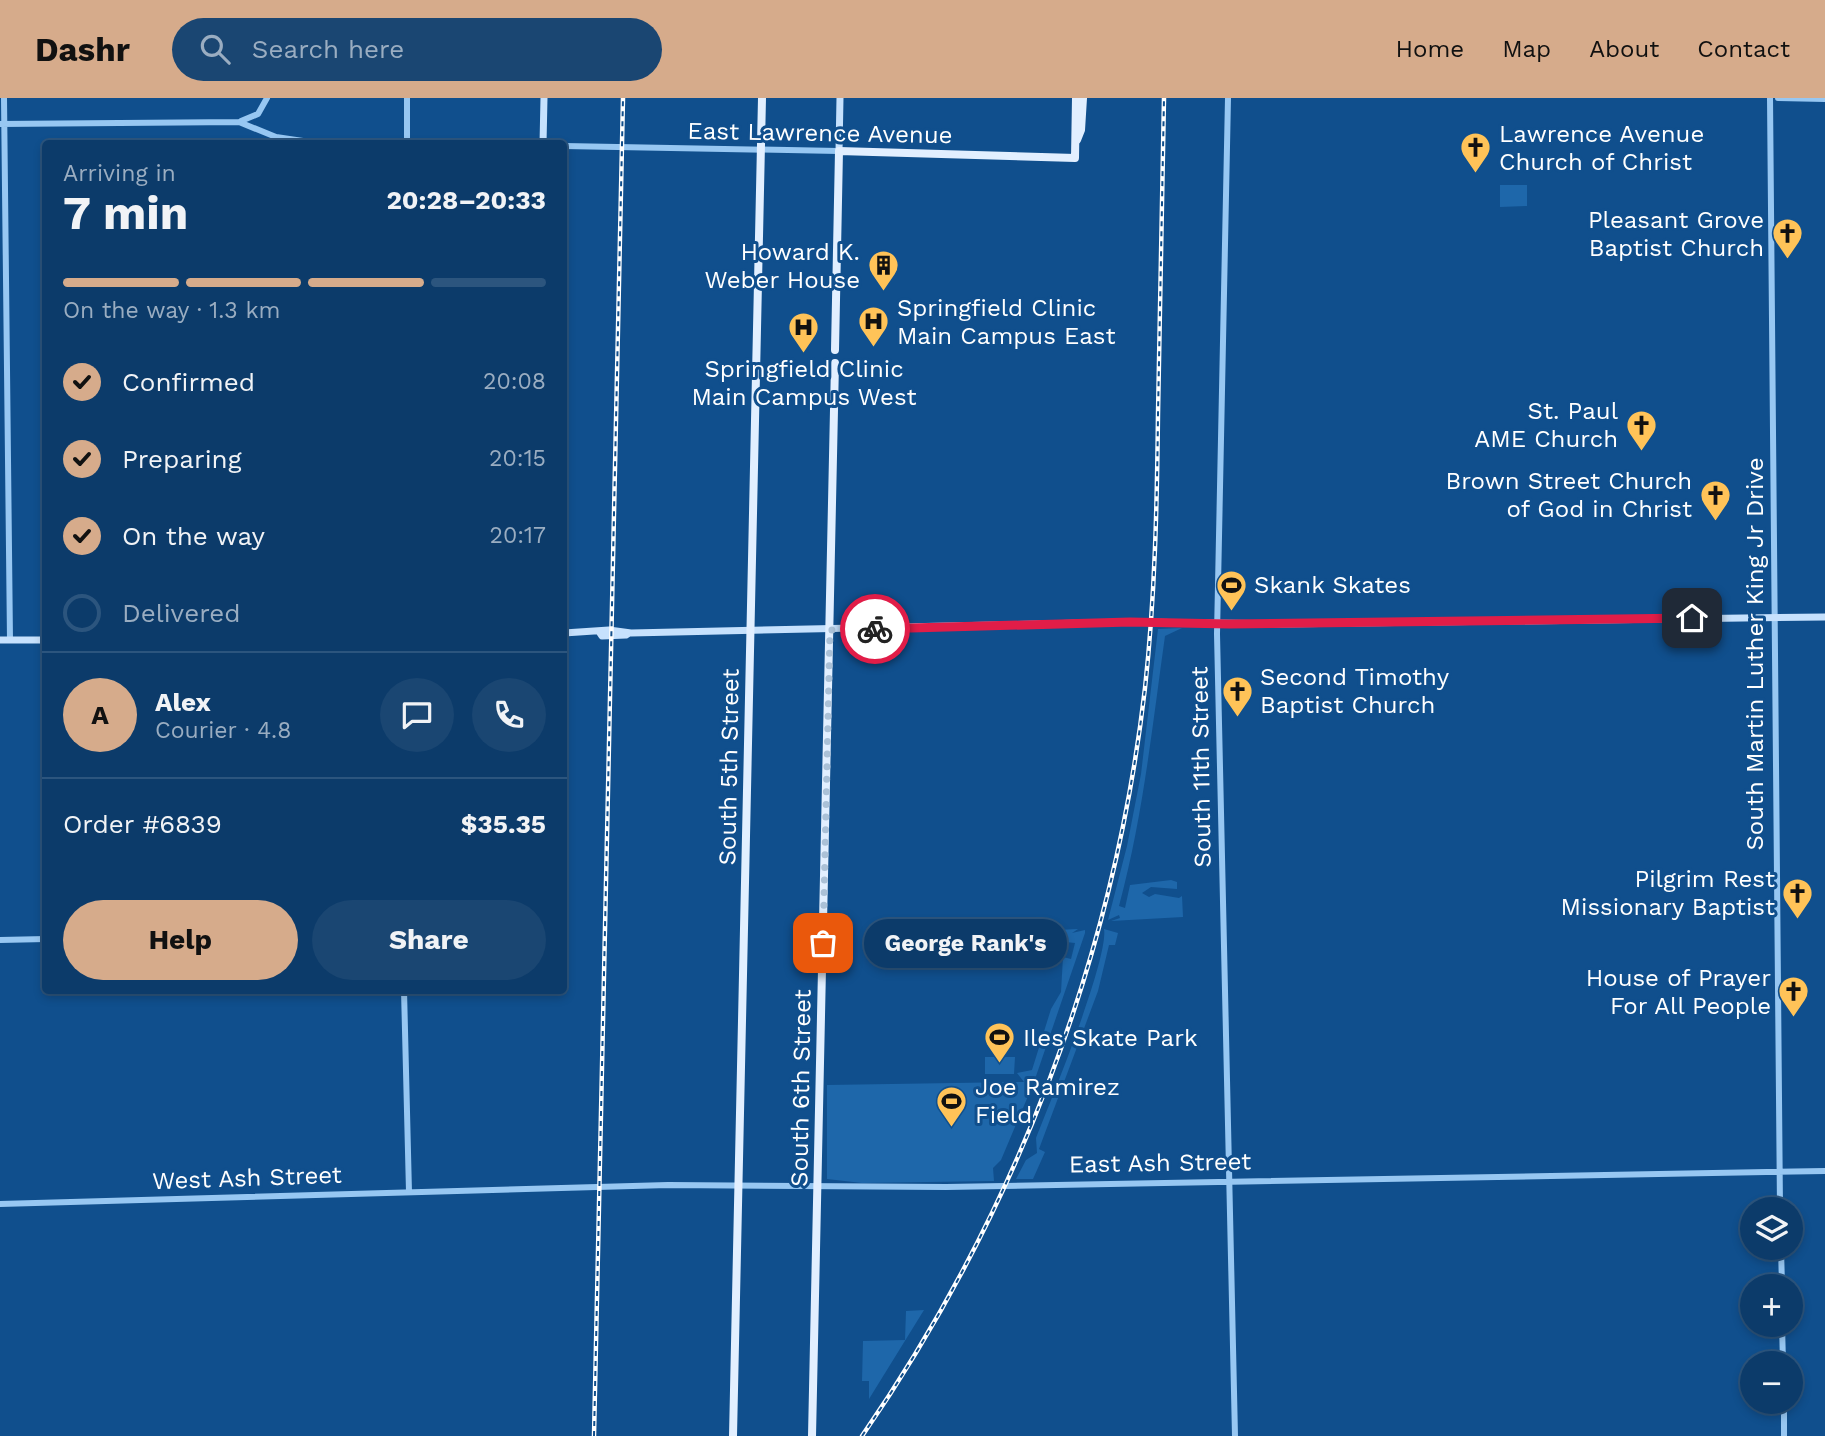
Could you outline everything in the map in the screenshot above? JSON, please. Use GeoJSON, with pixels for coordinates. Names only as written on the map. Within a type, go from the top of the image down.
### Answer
{"type":"FeatureCollection","features":[{"type":"Feature","properties":{"kind":"main road"},"geometry":{"type":"LineString","coordinates":[[543,140],[544,98]]}},
{"type":"Feature","properties":{"kind":"main road","name":"South 5th Street"},"geometry":{"type":"LineString","coordinates":[[733,1436],[762,98]]}},
{"type":"Feature","properties":{"kind":"main road"},"geometry":{"type":"LineString","coordinates":[[835,350],[840,98]]}},
{"type":"Feature","properties":{"kind":"main road"},"geometry":{"type":"LineString","coordinates":[[1075,142],[1076,98]]}},
{"type":"Feature","properties":{"kind":"main road"},"geometry":{"type":"LineString","coordinates":[[1075,142],[1081,130],[1083,98]]}},
{"type":"Feature","properties":{"kind":"main road","name":"East Lawrence Avenue"},"geometry":{"type":"LineString","coordinates":[[839,151],[1075,158],[1075,142]]}},
{"type":"Feature","properties":{"kind":"main road","name":"South 6th Street"},"geometry":{"type":"LineString","coordinates":[[812,1436],[835,363]]}},
{"type":"Feature","properties":{"kind":"main road"},"geometry":{"type":"LineString","coordinates":[[567,634],[600,633],[602,636],[626,635],[629,632],[1130,622],[1217,624],[1825,617]]}},
{"type":"Feature","properties":{"kind":"main road"},"geometry":{"type":"LineString","coordinates":[[0,640],[42,639]]}},
{"type":"Feature","properties":{"kind":"street"},"geometry":{"type":"LineString","coordinates":[[4,98],[2,124],[9,640]]}},
{"type":"Feature","properties":{"kind":"street"},"geometry":{"type":"LineString","coordinates":[[239,122],[258,114],[267,98]]}},
{"type":"Feature","properties":{"kind":"street"},"geometry":{"type":"LineString","coordinates":[[407,98],[407,140]]}},
{"type":"Feature","properties":{"kind":"street","name":"South 11th Street"},"geometry":{"type":"LineString","coordinates":[[1228,98],[1217,624],[1235,1436]]}},
{"type":"Feature","properties":{"kind":"street","name":"South Martin Luther King Jr Drive"},"geometry":{"type":"LineString","coordinates":[[1770,98],[1780,1197]]}},
{"type":"Feature","properties":{"kind":"street"},"geometry":{"type":"LineString","coordinates":[[1778,98],[1825,99]]}},
{"type":"Feature","properties":{"kind":"street"},"geometry":{"type":"LineString","coordinates":[[2,124],[239,122],[284,138],[333,140]]}},
{"type":"Feature","properties":{"kind":"street","name":"East Lawrence Avenue"},"geometry":{"type":"LineString","coordinates":[[567,146],[839,151]]}},
{"type":"Feature","properties":{"kind":"street"},"geometry":{"type":"LineString","coordinates":[[0,940],[42,939]]}},
{"type":"Feature","properties":{"kind":"street"},"geometry":{"type":"LineString","coordinates":[[404,994],[409,1192]]}},
{"type":"Feature","properties":{"kind":"street","name":"East Ash Street"},"geometry":{"type":"LineString","coordinates":[[496,1190],[663,1185],[818,1188],[1825,1171]]}},
{"type":"Feature","properties":{"kind":"street","name":"West Ash Street"},"geometry":{"type":"LineString","coordinates":[[0,1204],[496,1190]]}},
{"type":"Feature","properties":{"kind":"street"},"geometry":{"type":"LineString","coordinates":[[1784,1414],[1784,1436]]}},
{"type":"Feature","properties":{"kind":"shaded area"},"geometry":{"type":"Polygon","coordinates":[[[1500,185],[1527,185],[1527,206],[1500,207],[1500,185]]]}},
{"type":"Feature","properties":{"kind":"shaded area"},"geometry":{"type":"Polygon","coordinates":[[[1182,628],[1165,636],[1141,806],[1119,906],[1125,908],[1130,885],[1171,880],[1177,882],[1177,889],[1151,887],[1142,893],[1149,897],[1155,894],[1179,898],[1182,896],[1183,917],[1111,921],[1120,918],[1119,915],[1108,920],[1127,846],[1141,774],[1158,629],[1182,628]]]}},
{"type":"Feature","properties":{"kind":"shaded area"},"geometry":{"type":"Polygon","coordinates":[[[1078,929],[1072,933],[1085,930],[1085,933],[1034,1082],[1001,1160],[993,1168],[994,1181],[862,1183],[827,1179],[827,1085],[1024,1082],[1017,1073],[1032,1070],[1051,1009],[1061,992],[1063,957],[1071,959],[1075,943],[1056,941],[1056,930],[1078,929]]]}},
{"type":"Feature","properties":{"kind":"shaded area"},"geometry":{"type":"Polygon","coordinates":[[[1104,929],[1118,933],[1115,945],[1109,945],[1098,991],[1039,1149],[1045,1152],[1033,1179],[1016,1179],[1026,1160],[1037,1153],[1036,1138],[1088,999],[1103,945],[1104,929]]]}},
{"type":"Feature","properties":{"kind":"shaded area","name":"Iles Skate Park"},"geometry":{"type":"Polygon","coordinates":[[[985,1057],[1015,1057],[1014,1074],[985,1074],[985,1057]]]}},
{"type":"Feature","properties":{"kind":"shaded area"},"geometry":{"type":"Polygon","coordinates":[[[924,1310],[869,1399],[869,1381],[862,1381],[863,1341],[905,1340],[906,1311],[924,1310]]]}},
{"type":"Feature","properties":{"kind":"railway"},"geometry":{"type":"LineString","coordinates":[[594,1436],[623,98]]}},
{"type":"Feature","properties":{"kind":"railway"},"geometry":{"type":"LineString","coordinates":[[862,1436],[917,1351],[967,1263],[1011,1172],[1050,1079],[1082,984],[1109,887],[1130,788],[1145,688],[1151,620],[1157,482],[1164,98]]}},
{"type":"Feature","properties":{"kind":"way so far"},"geometry":{"type":"LineString","coordinates":[[823,943],[830,630],[875,629]]}},
{"type":"Feature","properties":{"kind":"place","name":"Lawrence Avenue Church of Christ"},"geometry":{"type":"Point","coordinates":[1476,175]}},
{"type":"Feature","properties":{"kind":"place","name":"Pleasant Grove Baptist Church"},"geometry":{"type":"Point","coordinates":[1787,261]}},
{"type":"Feature","properties":{"kind":"place","name":"Howard K. Weber House"},"geometry":{"type":"Point","coordinates":[883,293]}},
{"type":"Feature","properties":{"kind":"place","name":"Springfield Clinic Main Campus East"},"geometry":{"type":"Point","coordinates":[874,349]}},
{"type":"Feature","properties":{"kind":"place","name":"Springfield Clinic Main Campus West"},"geometry":{"type":"Point","coordinates":[804,354]}},
{"type":"Feature","properties":{"kind":"place","name":"St. Paul AME Church"},"geometry":{"type":"Point","coordinates":[1641,452]}},
{"type":"Feature","properties":{"kind":"place","name":"Brown Street Church of God in Christ"},"geometry":{"type":"Point","coordinates":[1715,522]}},
{"type":"Feature","properties":{"kind":"place","name":"Skank Skates"},"geometry":{"type":"Point","coordinates":[1231,612]}},
{"type":"Feature","properties":{"kind":"place","name":"Second Timothy Baptist Church"},"geometry":{"type":"Point","coordinates":[1237,718]}},
{"type":"Feature","properties":{"kind":"place","name":"Pilgrim Rest Missionary Baptist"},"geometry":{"type":"Point","coordinates":[1798,920]}},
{"type":"Feature","properties":{"kind":"place","name":"George Rank's"},"geometry":{"type":"Point","coordinates":[823,943]}},
{"type":"Feature","properties":{"kind":"place","name":"House of Prayer For All People"},"geometry":{"type":"Point","coordinates":[1794,1019]}},
{"type":"Feature","properties":{"kind":"place","name":"Iles Skate Park"},"geometry":{"type":"Point","coordinates":[1000,1065]}},
{"type":"Feature","properties":{"kind":"place","name":"Joe Ramirez Field"},"geometry":{"type":"Point","coordinates":[952,1128]}},
{"type":"Feature","properties":{"kind":"route"},"geometry":{"type":"LineString","coordinates":[[875,629],[1130,622],[1229,624],[1692,618]]}}]}
